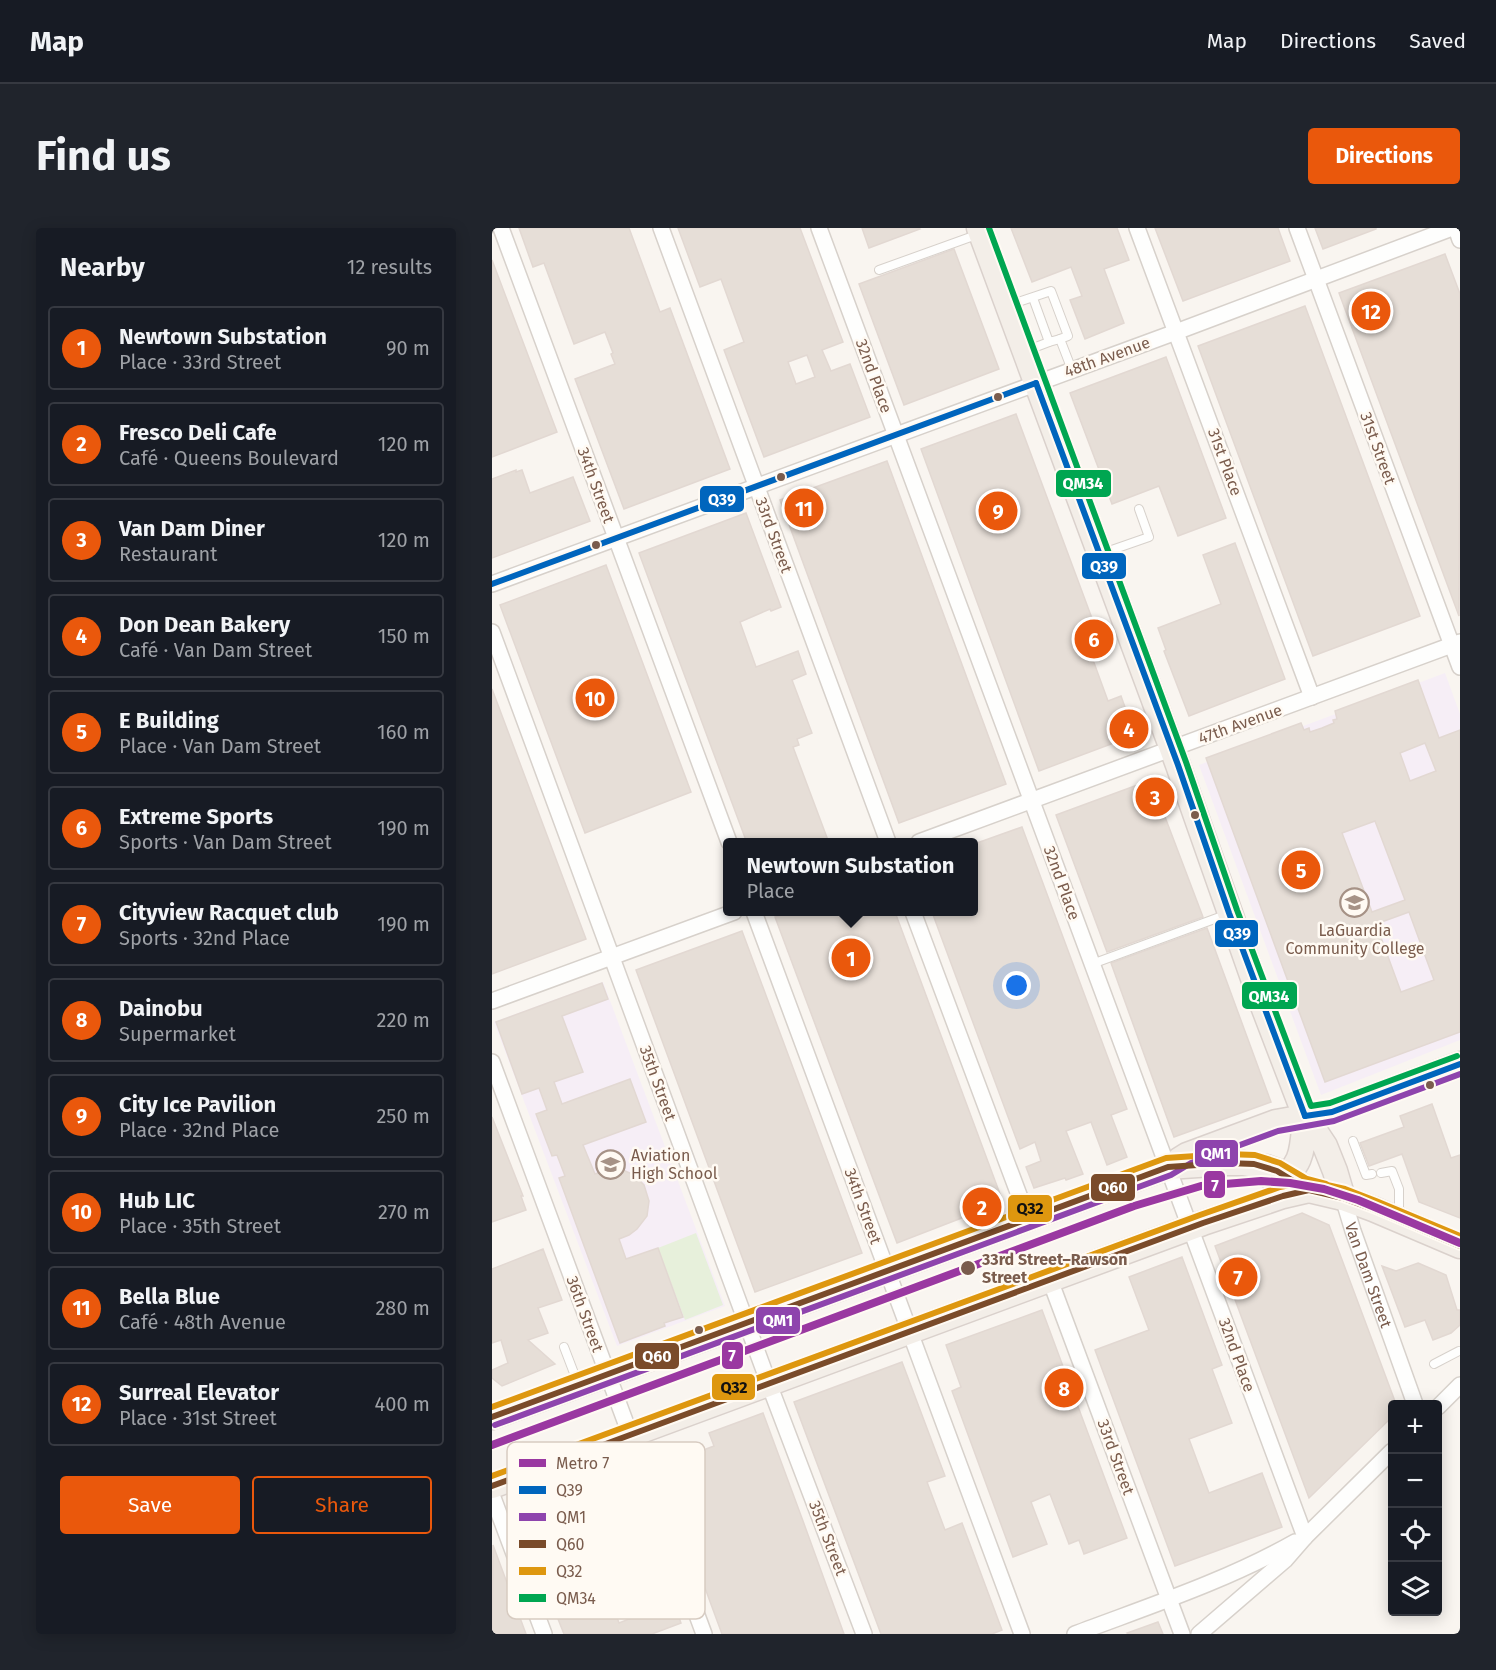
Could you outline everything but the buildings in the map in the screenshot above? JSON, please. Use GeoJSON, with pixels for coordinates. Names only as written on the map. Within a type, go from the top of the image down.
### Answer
{"type":"FeatureCollection","features":[{"type":"Feature","properties":{"kind":"main road","name":"Van Dam Street"},"geometry":{"type":"LineString","coordinates":[[980,231],[1305,1116],[1325,1146],[1343,1198]]}},
{"type":"Feature","properties":{"kind":"main road"},"geometry":{"type":"LineString","coordinates":[[494,1410],[607,1375],[1168,1167],[1187,1155],[1276,1122],[1332,1112],[1460,1064]]}},
{"type":"Feature","properties":{"kind":"main road","name":"Van Dam Street"},"geometry":{"type":"LineString","coordinates":[[1287,1176],[1302,1152],[1305,1116]]}},
{"type":"Feature","properties":{"kind":"main road"},"geometry":{"type":"LineString","coordinates":[[1168,1167],[1243,1163],[1266,1167],[1310,1190],[1343,1198],[1460,1246]]}},
{"type":"Feature","properties":{"kind":"main road"},"geometry":{"type":"LineString","coordinates":[[1235,1213],[1287,1176]]}},
{"type":"Feature","properties":{"kind":"main road"},"geometry":{"type":"LineString","coordinates":[[611,1442],[1191,1228],[1283,1196],[1310,1190]]}},
{"type":"Feature","properties":{"kind":"main road"},"geometry":{"type":"LineString","coordinates":[[492,1486],[507,1480]]}},
{"type":"Feature","properties":{"kind":"street","name":"34th Street"},"geometry":{"type":"LineString","coordinates":[[501,228],[727,838]]}},
{"type":"Feature","properties":{"kind":"street","name":"33rd Street"},"geometry":{"type":"LineString","coordinates":[[661,228],[886,838]]}},
{"type":"Feature","properties":{"kind":"street","name":"32nd Place"},"geometry":{"type":"LineString","coordinates":[[819,228],[1305,1537]]}},
{"type":"Feature","properties":{"kind":"street","name":"31st Place"},"geometry":{"type":"LineString","coordinates":[[1137,228],[1312,697]]}},
{"type":"Feature","properties":{"kind":"street","name":"31st Street"},"geometry":{"type":"LineString","coordinates":[[1297,228],[1456,643],[1460,667]]}},
{"type":"Feature","properties":{"kind":"street","name":"48th Avenue"},"geometry":{"type":"LineString","coordinates":[[492,584],[1454,228]]}},
{"type":"Feature","properties":{"kind":"street"},"geometry":{"type":"LineString","coordinates":[[1454,228],[1460,240]]}},
{"type":"Feature","properties":{"kind":"street","name":"35th Street"},"geometry":{"type":"LineString","coordinates":[[492,632],[769,1384],[864,1634]]}},
{"type":"Feature","properties":{"kind":"street","name":"47th Avenue"},"geometry":{"type":"LineString","coordinates":[[932,838],[1456,643]]}},
{"type":"Feature","properties":{"kind":"street"},"geometry":{"type":"LineString","coordinates":[[492,1001],[723,916]]}},
{"type":"Feature","properties":{"kind":"street","name":"34th Street"},"geometry":{"type":"LineString","coordinates":[[755,916],[1022,1634]]}},
{"type":"Feature","properties":{"kind":"street"},"geometry":{"type":"LineString","coordinates":[[914,916],[1028,1219]]}},
{"type":"Feature","properties":{"kind":"street","name":"36th Street"},"geometry":{"type":"LineString","coordinates":[[492,1062],[633,1442]]}},
{"type":"Feature","properties":{"kind":"street","name":"Van Dam Street"},"geometry":{"type":"LineString","coordinates":[[1343,1198],[1414,1400]]}},
{"type":"Feature","properties":{"kind":"street","name":"33rd Street"},"geometry":{"type":"LineString","coordinates":[[1050,1280],[1182,1634]]}},
{"type":"Feature","properties":{"kind":"street"},"geometry":{"type":"LineString","coordinates":[[1442,1402],[1460,1385]]}},
{"type":"Feature","properties":{"kind":"street"},"geometry":{"type":"LineString","coordinates":[[1199,1634],[1285,1560],[1305,1537],[1389,1454]]}},
{"type":"Feature","properties":{"kind":"street"},"geometry":{"type":"LineString","coordinates":[[492,1496],[507,1536]]}},
{"type":"Feature","properties":{"kind":"street"},"geometry":{"type":"LineString","coordinates":[[1075,1634],[1168,1599],[1269,1556],[1305,1537]]}},
{"type":"Feature","properties":{"kind":"street"},"geometry":{"type":"LineString","coordinates":[[538,1619],[544,1634]]}},
{"type":"Feature","properties":{"kind":"street","name":"36th Street"},"geometry":{"type":"LineString","coordinates":[[698,1619],[704,1634]]}},
{"type":"Feature","properties":{"kind":"lane"},"geometry":{"type":"LineString","coordinates":[[879,270],[980,231]]}},
{"type":"Feature","properties":{"kind":"lane"},"geometry":{"type":"LineString","coordinates":[[1007,306],[1052,291],[1068,336],[1024,352]]}},
{"type":"Feature","properties":{"kind":"lane"},"geometry":{"type":"LineString","coordinates":[[1033,298],[1049,342]]}},
{"type":"Feature","properties":{"kind":"lane"},"geometry":{"type":"LineString","coordinates":[[1060,339],[1072,370]]}},
{"type":"Feature","properties":{"kind":"lane"},"geometry":{"type":"LineString","coordinates":[[1099,554],[1149,537],[1139,509]]}},
{"type":"Feature","properties":{"kind":"lane"},"geometry":{"type":"LineString","coordinates":[[1092,964],[1229,913]]}},
{"type":"Feature","properties":{"kind":"lane"},"geometry":{"type":"LineString","coordinates":[[1353,1141],[1366,1175],[1372,1174]]}},
{"type":"Feature","properties":{"kind":"lane"},"geometry":{"type":"LineString","coordinates":[[1381,1173],[1392,1171],[1399,1189],[1399,1220]]}},
{"type":"Feature","properties":{"kind":"lane"},"geometry":{"type":"LineString","coordinates":[[564,1347],[579,1385]]}},
{"type":"Feature","properties":{"kind":"lane"},"geometry":{"type":"LineString","coordinates":[[1434,1364],[1460,1351]]}},
{"type":"Feature","properties":{"kind":"shaded area","name":"LaGuardia Community College"},"geometry":{"type":"Polygon","coordinates":[[[1445,673],[1460,714],[1460,1040],[1321,1095],[1199,765],[1445,673]]]}},
{"type":"Feature","properties":{"kind":"shaded area","name":"Aviation High School"},"geometry":{"type":"Polygon","coordinates":[[[603,982],[725,1306],[617,1346],[494,1022],[603,982]]]}},
{"type":"Feature","properties":{"kind":"green space"},"geometry":{"type":"Polygon","coordinates":[[[696,1233],[723,1305],[685,1320],[658,1248],[696,1233]]]}},
{"type":"Feature","properties":{"kind":"metro line","name":"7"},"geometry":{"type":"LineString","coordinates":[[492,1445],[1134,1206],[1201,1186],[1261,1181],[1324,1189],[1358,1200],[1460,1243]]}},
{"type":"Feature","properties":{"kind":"transit line","name":"QM34"},"geometry":{"type":"LineString","coordinates":[[989,228],[1186,762],[1237,910],[1311,1106],[1330,1103],[1457,1056]]}},
{"type":"Feature","properties":{"kind":"transit line","name":"Q39"},"geometry":{"type":"LineString","coordinates":[[1036,383],[1305,1116]]}},
{"type":"Feature","properties":{"kind":"transit line","name":"Q39"},"geometry":{"type":"LineString","coordinates":[[492,584],[1036,383]]}},
{"type":"Feature","properties":{"kind":"transit line","name":"Q39"},"geometry":{"type":"LineString","coordinates":[[1305,1116],[1332,1112],[1460,1064]]}},
{"type":"Feature","properties":{"kind":"transit line","name":"QM1"},"geometry":{"type":"LineString","coordinates":[[495,1425],[1171,1175],[1191,1163],[1278,1131],[1334,1121],[1460,1074]]}},
{"type":"Feature","properties":{"kind":"transit line","name":"Q32"},"geometry":{"type":"LineString","coordinates":[[492,1407],[1166,1158],[1226,1154],[1255,1155],[1280,1163],[1307,1179],[1326,1184]]}},
{"type":"Feature","properties":{"kind":"transit line","name":"Q60"},"geometry":{"type":"LineString","coordinates":[[492,1417],[1168,1167],[1227,1163],[1254,1164],[1277,1171],[1303,1187],[1323,1193]]}},
{"type":"Feature","properties":{"kind":"transit line","name":"Q32"},"geometry":{"type":"LineString","coordinates":[[584,1442],[1280,1187],[1309,1181],[1345,1189],[1460,1236]]}},
{"type":"Feature","properties":{"kind":"transit line","name":"Q60"},"geometry":{"type":"LineString","coordinates":[[611,1442],[1203,1223],[1283,1196],[1309,1190],[1343,1198],[1460,1246]]}},
{"type":"Feature","properties":{"kind":"transit line","name":"Q32"},"geometry":{"type":"LineString","coordinates":[[492,1476],[507,1470]]}},
{"type":"Feature","properties":{"kind":"transit line","name":"Q60"},"geometry":{"type":"LineString","coordinates":[[492,1486],[507,1480]]}},
{"type":"Feature","properties":{"kind":"place","name":"Surreal Elevator"},"geometry":{"type":"Point","coordinates":[1371,311]}},
{"type":"Feature","properties":{"kind":"place","name":"Bella Blue"},"geometry":{"type":"Point","coordinates":[804,508]}},
{"type":"Feature","properties":{"kind":"place","name":"City Ice Pavilion"},"geometry":{"type":"Point","coordinates":[998,511]}},
{"type":"Feature","properties":{"kind":"place","name":"Extreme Sports"},"geometry":{"type":"Point","coordinates":[1094,639]}},
{"type":"Feature","properties":{"kind":"place","name":"Hub LIC"},"geometry":{"type":"Point","coordinates":[595,698]}},
{"type":"Feature","properties":{"kind":"place","name":"Don Dean Bakery"},"geometry":{"type":"Point","coordinates":[1129,729]}},
{"type":"Feature","properties":{"kind":"place","name":"Van Dam Diner"},"geometry":{"type":"Point","coordinates":[1155,797]}},
{"type":"Feature","properties":{"kind":"place","name":"E Building"},"geometry":{"type":"Point","coordinates":[1301,870]}},
{"type":"Feature","properties":{"kind":"place","name":"LaGuardia Community College"},"geometry":{"type":"Point","coordinates":[1355,902]}},
{"type":"Feature","properties":{"kind":"place","name":"Newtown Substation"},"geometry":{"type":"Point","coordinates":[851,958]}},
{"type":"Feature","properties":{"kind":"place","name":"Aviation High School"},"geometry":{"type":"Point","coordinates":[610,1164]}},
{"type":"Feature","properties":{"kind":"place","name":"Fresco Deli Cafe"},"geometry":{"type":"Point","coordinates":[982,1207]}},
{"type":"Feature","properties":{"kind":"place","name":"33rd Street–Rawson Street"},"geometry":{"type":"Point","coordinates":[968,1268]}},
{"type":"Feature","properties":{"kind":"place","name":"Cityview Racquet club"},"geometry":{"type":"Point","coordinates":[1238,1277]}},
{"type":"Feature","properties":{"kind":"place","name":"Dainobu"},"geometry":{"type":"Point","coordinates":[1064,1388]}}]}
